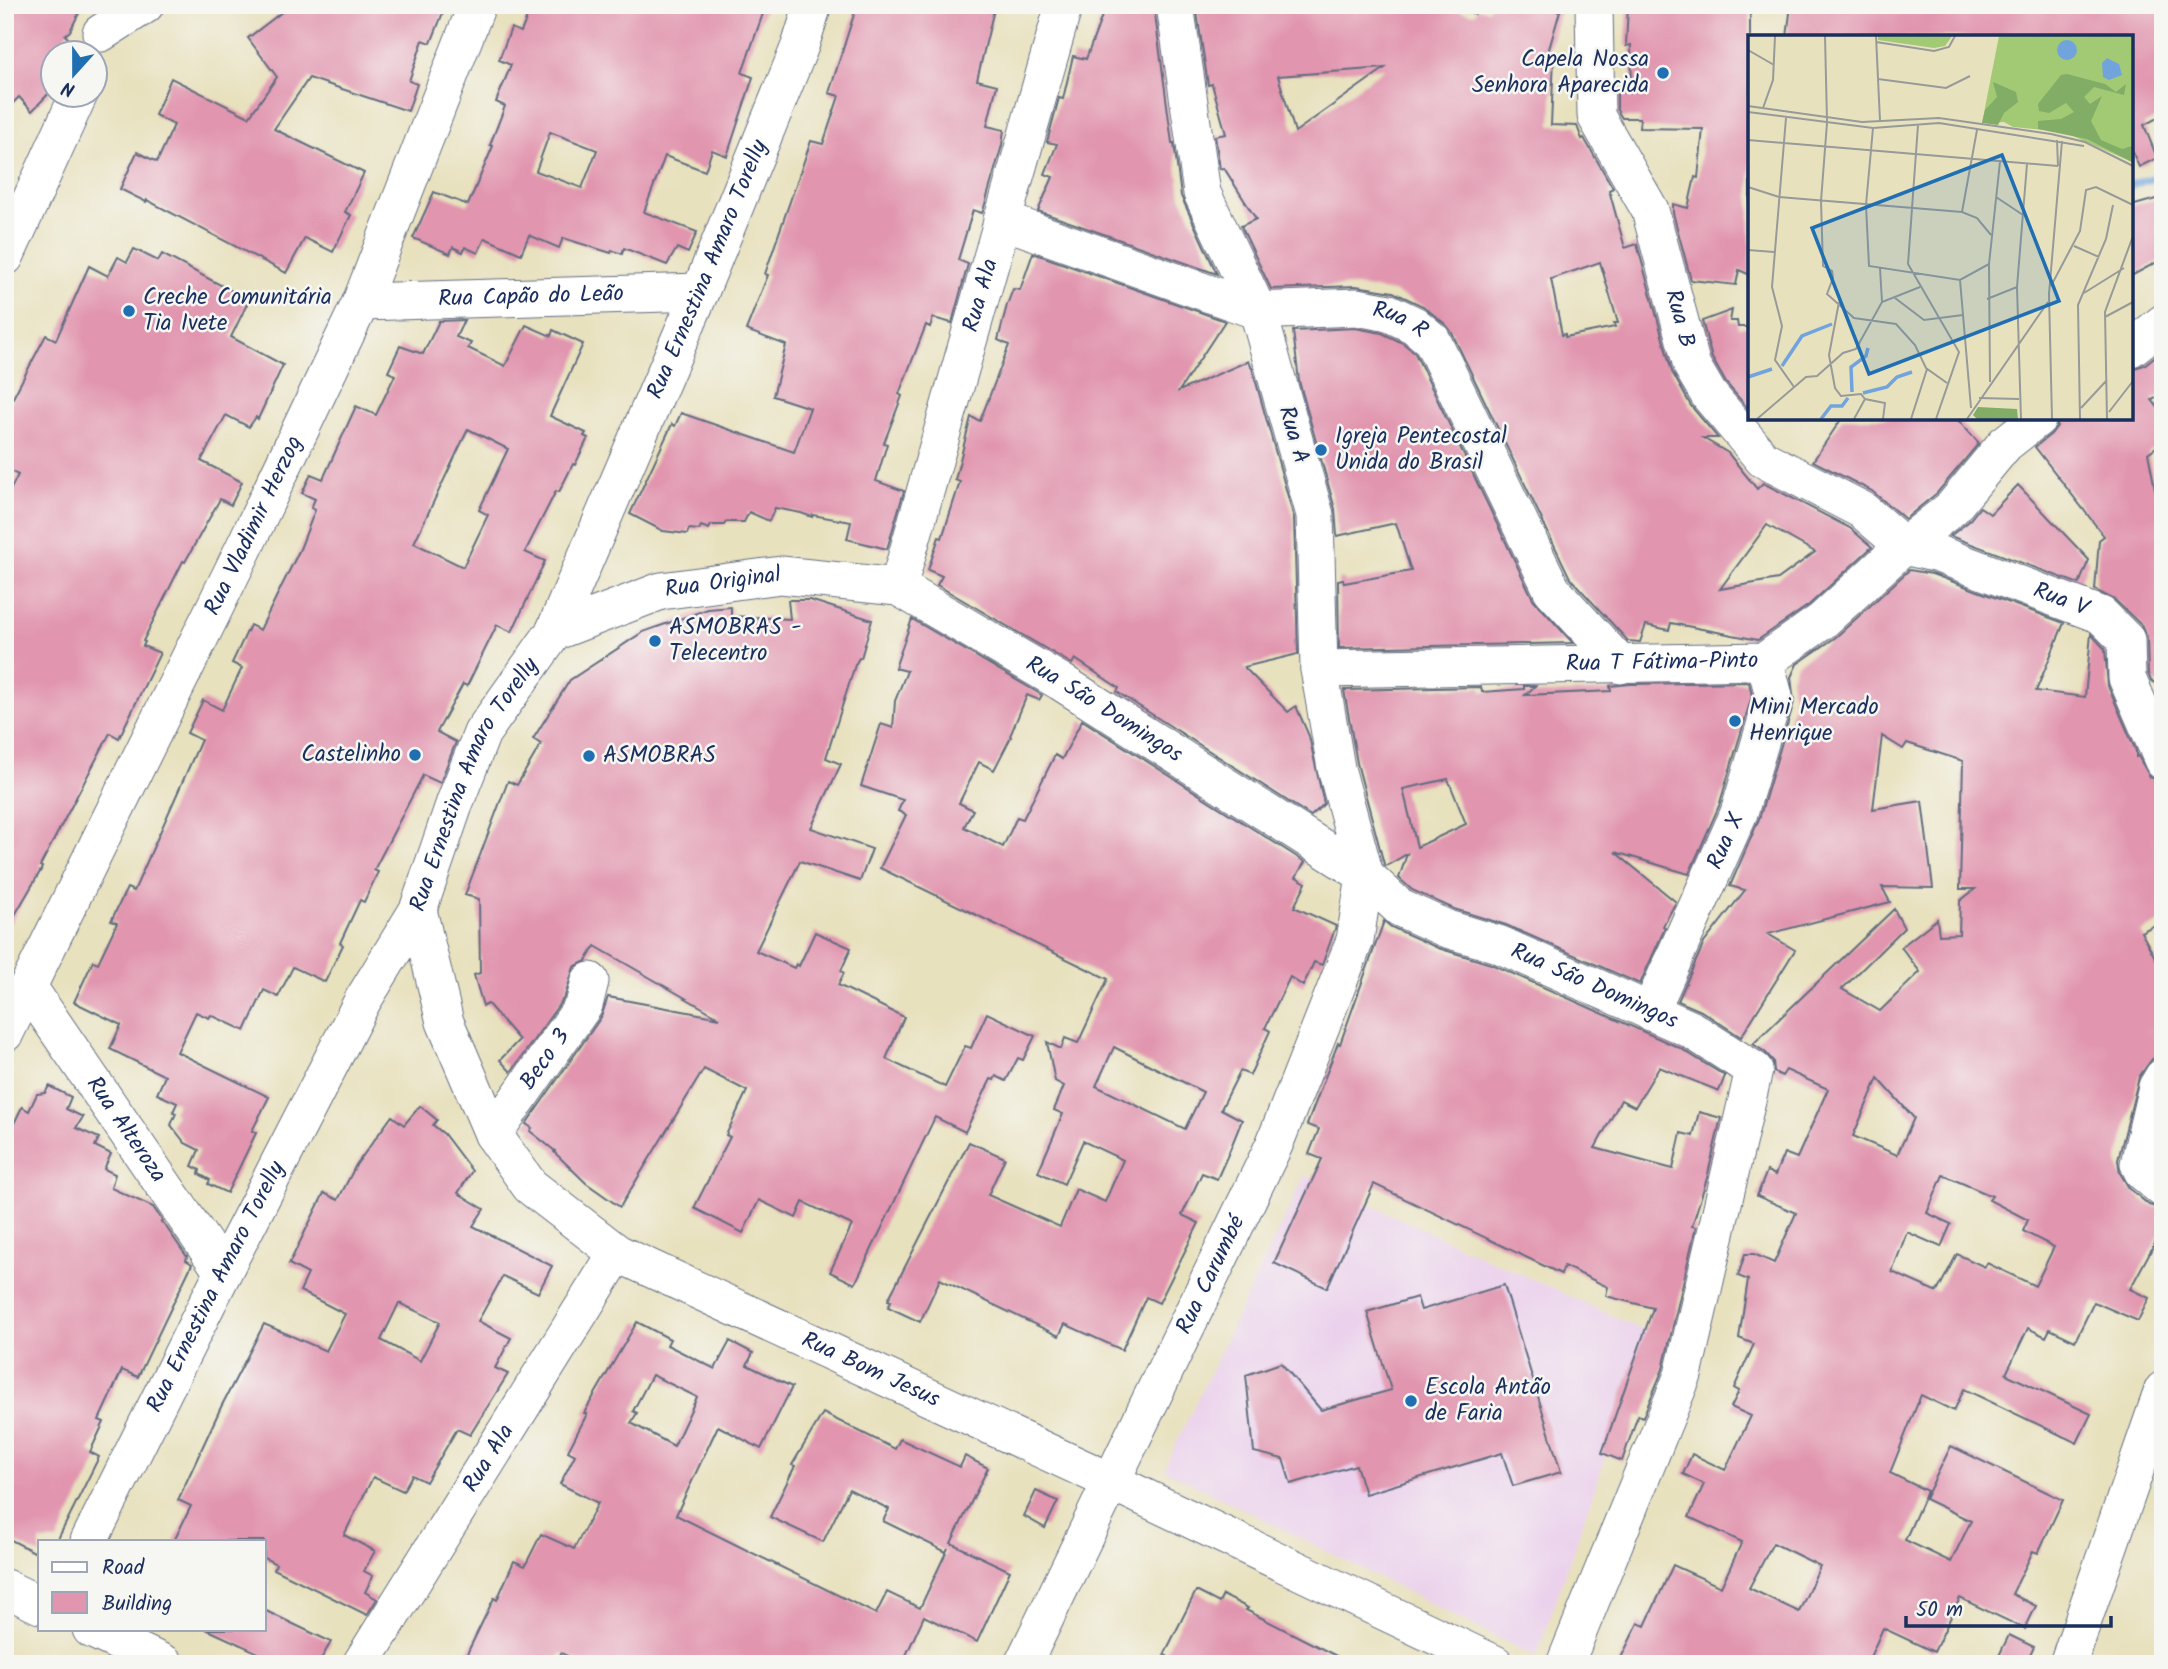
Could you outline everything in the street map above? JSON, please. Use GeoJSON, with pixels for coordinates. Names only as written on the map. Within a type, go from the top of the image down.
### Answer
{"type":"FeatureCollection","features":[{"type":"Feature","properties":{"kind":"street"},"geometry":{"type":"LineString","coordinates":[[102,30],[145,5]]}},
{"type":"Feature","properties":{"kind":"street","name":"Rua Vladimir Herzog"},"geometry":{"type":"LineString","coordinates":[[5,1033],[243,550],[361,302],[477,5]]}},
{"type":"Feature","properties":{"kind":"street","name":"Rua Ernestina Amaro Torelly"},"geometry":{"type":"LineString","coordinates":[[89,1540],[363,1000],[418,910],[482,733],[554,632],[700,292],[800,46],[813,5]]}},
{"type":"Feature","properties":{"kind":"street","name":"Rua Ala"},"geometry":{"type":"LineString","coordinates":[[898,587],[1064,5]]}},
{"type":"Feature","properties":{"kind":"street","name":"Rua A"},"geometry":{"type":"LineString","coordinates":[[1175,5],[1202,193],[1258,311],[1315,514],[1319,669],[1336,768],[1366,875]]}},
{"type":"Feature","properties":{"kind":"street","name":"Rua B"},"geometry":{"type":"LineString","coordinates":[[1594,5],[1596,116],[1650,210],[1692,366],[1709,395],[1763,459],[1862,510],[1905,545]]}},
{"type":"Feature","properties":{"kind":"street"},"geometry":{"type":"LineString","coordinates":[[5,194],[13,189],[72,108]]}},
{"type":"Feature","properties":{"kind":"street"},"geometry":{"type":"LineString","coordinates":[[5,257],[73,108]]}},
{"type":"Feature","properties":{"kind":"street","name":"Rua R"},"geometry":{"type":"LineString","coordinates":[[1002,220],[1258,311],[1357,307],[1389,313],[1414,325],[1432,340],[1552,590],[1620,665]]}},
{"type":"Feature","properties":{"kind":"street","name":"Rua Capão do Leão"},"geometry":{"type":"LineString","coordinates":[[361,302],[700,292]]}},
{"type":"Feature","properties":{"kind":"street"},"geometry":{"type":"LineString","coordinates":[[2133,346],[2163,323]]}},
{"type":"Feature","properties":{"kind":"street","name":"Rua T Fátima-Pinto"},"geometry":{"type":"LineString","coordinates":[[1319,669],[1765,661],[1822,621],[1905,545],[1952,508],[2005,444],[2035,420]]}},
{"type":"Feature","properties":{"kind":"street","name":"Rua V"},"geometry":{"type":"LineString","coordinates":[[1905,545],[1938,554],[2101,615],[2126,640],[2127,678],[2163,761]]}},
{"type":"Feature","properties":{"kind":"street","name":"Rua Original"},"geometry":{"type":"LineString","coordinates":[[554,632],[661,591],[781,575],[898,587]]}},
{"type":"Feature","properties":{"kind":"street","name":"Rua São Domingos"},"geometry":{"type":"LineString","coordinates":[[898,587],[1061,682],[1366,875],[1400,908],[1447,929],[1498,944],[1690,1030],[1754,1070],[1683,1375],[1565,1664]]}},
{"type":"Feature","properties":{"kind":"street","name":"Rua X"},"geometry":{"type":"LineString","coordinates":[[1650,1012],[1740,813],[1774,696],[1765,661]]}},
{"type":"Feature","properties":{"kind":"street","name":"Rua Carumbé"},"geometry":{"type":"LineString","coordinates":[[1023,1664],[1274,1144],[1354,940],[1366,875]]}},
{"type":"Feature","properties":{"kind":"street","name":"Rua Bom Jesus"},"geometry":{"type":"LineString","coordinates":[[418,910],[445,1022],[493,1134],[530,1186],[617,1252],[1110,1481],[1495,1664]]}},
{"type":"Feature","properties":{"kind":"street","name":"Beco 3"},"geometry":{"type":"LineString","coordinates":[[493,1134],[584,1005],[590,981]]}},
{"type":"Feature","properties":{"kind":"street","name":"Rua Alteroza"},"geometry":{"type":"LineString","coordinates":[[28,987],[223,1272]]}},
{"type":"Feature","properties":{"kind":"street"},"geometry":{"type":"LineString","coordinates":[[2163,1077],[2138,1164],[2143,1172],[2163,1189]]}},
{"type":"Feature","properties":{"kind":"street","name":"Rua Ala"},"geometry":{"type":"LineString","coordinates":[[361,1664],[617,1252]]}},
{"type":"Feature","properties":{"kind":"street"},"geometry":{"type":"LineString","coordinates":[[2068,1664],[2163,1390]]}},
{"type":"Feature","properties":{"kind":"street"},"geometry":{"type":"LineString","coordinates":[[5,1588],[38,1604]]}},
{"type":"Feature","properties":{"kind":"street"},"geometry":{"type":"LineString","coordinates":[[93,1630],[165,1664]]}},
{"type":"Feature","properties":{"kind":"shaded area","name":"Escola Antão de Faria"},"geometry":{"type":"Polygon","coordinates":[[[1305,1175],[1649,1333],[1536,1657],[1164,1469],[1305,1175]]]}},
{"type":"Feature","properties":{"kind":"building"},"geometry":{"type":"Polygon","coordinates":[[[5,5],[83,5],[70,31],[65,35],[68,38],[38,38],[38,105],[32,111],[19,97],[5,111],[5,5]]]}},
{"type":"Feature","properties":{"kind":"building"},"geometry":{"type":"Polygon","coordinates":[[[291,5],[446,5],[431,43],[423,40],[409,81],[417,84],[408,111],[309,78],[274,129],[364,173],[345,212],[351,215],[333,252],[305,238],[286,273],[147,200],[146,202],[120,189],[137,152],[157,162],[174,125],[155,115],[171,78],[249,117],[277,77],[248,38],[291,5]]]}},
{"type":"Feature","properties":{"kind":"building"},"geometry":{"type":"Polygon","coordinates":[[[532,5],[766,5],[742,73],[753,77],[727,156],[712,150],[705,171],[665,156],[644,212],[697,232],[688,253],[677,248],[667,265],[624,248],[622,254],[612,250],[611,253],[563,238],[559,248],[529,235],[521,254],[485,238],[478,253],[465,247],[463,252],[453,247],[450,254],[413,238],[434,192],[468,205],[493,146],[490,145],[505,106],[496,102],[511,65],[499,60],[511,28],[521,32],[532,5]],[[550,132],[536,171],[582,188],[597,150],[550,132]]]}},
{"type":"Feature","properties":{"kind":"building"},"geometry":{"type":"Polygon","coordinates":[[[857,5],[911,5],[939,13],[941,5],[995,5],[977,80],[997,85],[987,126],[1004,130],[983,211],[973,210],[958,260],[968,264],[952,323],[933,318],[930,327],[926,325],[899,394],[902,396],[884,443],[887,444],[876,481],[904,491],[887,549],[847,539],[851,522],[813,515],[812,517],[775,508],[769,521],[749,512],[744,522],[711,525],[709,529],[701,526],[699,530],[689,529],[687,534],[663,531],[630,514],[672,424],[675,426],[681,413],[794,452],[810,408],[773,396],[786,345],[746,330],[768,275],[765,274],[811,141],[823,144],[839,96],[829,93],[857,5]]]}},
{"type":"Feature","properties":{"kind":"building"},"geometry":{"type":"Polygon","coordinates":[[[1106,5],[1154,7],[1181,196],[1217,274],[1038,211],[1053,177],[1045,174],[1057,144],[1047,142],[1059,98],[1063,99],[1073,56],[1086,59],[1106,5]]]}},
{"type":"Feature","properties":{"kind":"building"},"geometry":{"type":"Polygon","coordinates":[[[1432,5],[1475,14],[1477,8],[1488,10],[1490,5],[1528,5],[1560,11],[1547,56],[1554,57],[1551,125],[1577,126],[1582,139],[1584,138],[1613,188],[1609,190],[1625,248],[1637,244],[1672,372],[1691,406],[1718,438],[1703,438],[1728,453],[1757,489],[1763,483],[1850,528],[1872,547],[1809,605],[1758,640],[1671,623],[1669,630],[1646,625],[1640,642],[1628,641],[1570,578],[1451,331],[1445,324],[1423,306],[1393,292],[1356,286],[1271,289],[1241,226],[1256,219],[1224,168],[1220,169],[1215,136],[1226,134],[1212,84],[1208,85],[1196,6],[1432,5]],[[1385,68],[1278,76],[1295,132],[1385,68]],[[1600,262],[1551,279],[1562,335],[1565,334],[1565,337],[1615,327],[1614,323],[1618,323],[1600,262]],[[1767,525],[1720,589],[1778,579],[1815,552],[1767,525]]]}},
{"type":"Feature","properties":{"kind":"building"},"geometry":{"type":"Polygon","coordinates":[[[1628,5],[1750,5],[1748,274],[1739,270],[1736,285],[1691,280],[1673,204],[1688,208],[1695,177],[1698,178],[1703,129],[1639,128],[1640,118],[1622,118],[1617,110],[1617,92],[1632,92],[1631,45],[1626,46],[1628,5]]]}},
{"type":"Feature","properties":{"kind":"building"},"geometry":{"type":"Polygon","coordinates":[[[1791,5],[2163,5],[2163,115],[2144,125],[2157,158],[2139,167],[2133,154],[2133,35],[1787,35],[1791,5]]]}},
{"type":"Feature","properties":{"kind":"building"},"geometry":{"type":"Polygon","coordinates":[[[2163,197],[2163,259],[2133,275],[2133,205],[2163,197]]]}},
{"type":"Feature","properties":{"kind":"building"},"geometry":{"type":"Polygon","coordinates":[[[134,249],[158,261],[162,254],[249,300],[231,337],[283,365],[258,419],[256,417],[249,427],[226,415],[201,461],[242,482],[231,505],[220,499],[185,562],[183,561],[143,641],[143,646],[160,653],[119,738],[110,733],[40,866],[41,870],[5,932],[5,500],[18,475],[5,468],[5,413],[46,335],[56,340],[89,266],[108,276],[118,257],[127,262],[134,249]]]}},
{"type":"Feature","properties":{"kind":"building"},"geometry":{"type":"Polygon","coordinates":[[[1033,253],[1225,321],[1179,391],[1248,361],[1252,368],[1294,518],[1298,654],[1244,667],[1288,712],[1296,706],[1309,736],[1324,804],[1311,816],[1117,692],[1119,688],[1075,659],[1072,664],[937,585],[942,576],[928,570],[939,537],[942,538],[960,482],[955,480],[971,417],[980,421],[1009,345],[998,340],[1007,305],[1013,289],[1020,290],[1033,253]]]}},
{"type":"Feature","properties":{"kind":"building"},"geometry":{"type":"Polygon","coordinates":[[[1732,310],[1730,321],[1737,321],[1738,327],[1748,327],[1748,409],[1726,383],[1712,358],[1702,321],[1732,310]]]}},
{"type":"Feature","properties":{"kind":"building"},"geometry":{"type":"Polygon","coordinates":[[[464,320],[456,337],[471,343],[468,348],[505,366],[526,325],[551,336],[553,330],[583,344],[550,416],[586,433],[584,436],[588,438],[559,492],[556,491],[525,552],[545,561],[512,632],[497,625],[467,686],[463,684],[437,732],[456,742],[440,783],[423,775],[374,870],[378,872],[364,902],[360,900],[325,982],[293,967],[278,997],[264,990],[245,1031],[211,1015],[209,1018],[196,1012],[177,1052],[269,1097],[252,1131],[256,1133],[227,1193],[208,1184],[210,1180],[192,1166],[199,1150],[185,1143],[171,1125],[177,1103],[157,1094],[165,1076],[110,1049],[121,1025],[74,1002],[93,961],[98,963],[117,923],[111,921],[127,888],[134,891],[201,740],[187,733],[203,700],[222,710],[242,668],[232,663],[250,625],[260,630],[300,549],[315,510],[311,508],[315,499],[302,493],[311,474],[323,479],[356,406],[376,415],[395,375],[388,372],[400,346],[423,354],[439,321],[464,320]],[[468,429],[414,543],[463,567],[488,515],[479,510],[508,449],[468,429]]]}},
{"type":"Feature","properties":{"kind":"building"},"geometry":{"type":"Polygon","coordinates":[[[1355,328],[1382,333],[1403,343],[1415,353],[1533,599],[1573,643],[1339,648],[1338,580],[1343,579],[1344,583],[1411,571],[1396,523],[1337,536],[1335,509],[1299,381],[1293,331],[1355,328]]]}},
{"type":"Feature","properties":{"kind":"building"},"geometry":{"type":"Polygon","coordinates":[[[2163,350],[2163,394],[2152,400],[2163,414],[2163,442],[2148,453],[2156,494],[2163,498],[2163,687],[2151,681],[2148,673],[2147,639],[2141,625],[2115,600],[2095,590],[2099,540],[2104,536],[2035,447],[2051,434],[2058,420],[2133,420],[2133,368],[2144,365],[2163,350]]]}},
{"type":"Feature","properties":{"kind":"building"},"geometry":{"type":"Polygon","coordinates":[[[1841,420],[1958,420],[1979,443],[1937,493],[1905,519],[1872,491],[1813,461],[1841,420]]]}},
{"type":"Feature","properties":{"kind":"building"},"geometry":{"type":"Polygon","coordinates":[[[2018,485],[2089,560],[2079,584],[1950,536],[1968,522],[1980,507],[1990,514],[2018,485]]]}},
{"type":"Feature","properties":{"kind":"building"},"geometry":{"type":"Polygon","coordinates":[[[1909,570],[1932,574],[2064,623],[2036,691],[2085,697],[2091,634],[2105,649],[2108,686],[2136,751],[2136,757],[2138,756],[2150,777],[2161,782],[2163,921],[2141,932],[2163,972],[2163,1056],[2152,1059],[2139,1077],[2118,1160],[2120,1173],[2129,1188],[2149,1205],[2163,1209],[2163,1228],[2130,1289],[2149,1298],[2138,1321],[2094,1302],[2075,1341],[2050,1329],[2046,1337],[2028,1328],[2006,1374],[2091,1414],[2077,1443],[1964,1389],[1954,1411],[1921,1395],[1890,1473],[1927,1491],[1905,1540],[1951,1562],[1971,1521],[1925,1499],[1951,1446],[2063,1500],[2038,1553],[2033,1551],[2012,1594],[2036,1606],[2025,1629],[1960,1598],[1934,1652],[1883,1628],[1867,1664],[1618,1664],[1638,1623],[1645,1626],[1673,1565],[1721,1587],[1742,1542],[1689,1517],[1704,1484],[1683,1474],[1692,1454],[1725,1470],[1751,1416],[1731,1407],[1739,1391],[1734,1388],[1754,1344],[1739,1338],[1748,1280],[1738,1276],[1745,1254],[1754,1254],[1774,1263],[1796,1213],[1757,1196],[1767,1171],[1775,1175],[1784,1153],[1797,1158],[1828,1089],[1786,1070],[1782,1076],[1774,1072],[1773,1061],[1753,1044],[1894,909],[1904,928],[1842,989],[1880,1011],[1920,972],[1901,947],[1937,919],[1939,935],[1959,934],[1960,901],[1975,889],[1960,889],[1963,761],[1907,743],[1903,749],[1882,736],[1873,809],[1922,801],[1933,888],[1882,887],[1890,902],[1768,934],[1795,950],[1741,1037],[1701,1011],[1678,1001],[1704,943],[1745,890],[1730,886],[1759,819],[1794,702],[1791,677],[1797,664],[1836,637],[1909,570]],[[1878,1078],[1853,1136],[1897,1155],[1914,1118],[1878,1078]],[[1943,1175],[1927,1213],[1951,1224],[1941,1247],[1907,1232],[1892,1272],[1937,1292],[1957,1254],[1985,1267],[1987,1263],[2035,1286],[2054,1247],[2023,1231],[2028,1220],[1989,1200],[1992,1196],[1943,1175]],[[1773,1543],[1749,1588],[1799,1612],[1820,1566],[1773,1543]]]}},
{"type":"Feature","properties":{"kind":"building"},"geometry":{"type":"Polygon","coordinates":[[[788,600],[810,600],[872,620],[826,758],[841,764],[811,828],[872,849],[860,881],[800,861],[756,951],[794,968],[796,964],[799,966],[815,932],[851,948],[838,985],[904,1017],[886,1059],[945,1087],[965,1046],[971,1048],[987,1013],[1035,1036],[1023,1060],[1018,1058],[1006,1081],[996,1076],[994,1080],[991,1079],[965,1132],[935,1117],[855,1284],[830,1272],[852,1225],[803,1202],[796,1218],[759,1200],[743,1233],[694,1208],[730,1137],[726,1135],[747,1091],[704,1069],[620,1207],[586,1183],[555,1151],[530,1131],[532,1128],[526,1124],[601,1017],[608,997],[720,1018],[595,946],[586,961],[574,967],[565,996],[511,1072],[500,1060],[519,1040],[488,1004],[483,1006],[474,975],[480,973],[479,899],[465,895],[508,781],[517,785],[541,744],[533,739],[570,680],[643,632],[708,609],[731,607],[731,616],[790,619],[788,600]]]}},
{"type":"Feature","properties":{"kind":"building"},"geometry":{"type":"Polygon","coordinates":[[[912,619],[1042,695],[1039,700],[1027,695],[1011,737],[994,770],[979,762],[959,803],[973,810],[964,827],[1003,847],[1017,817],[1023,819],[1055,755],[1062,759],[1082,720],[1305,862],[1296,877],[1306,883],[1294,907],[1336,926],[1322,965],[1314,962],[1303,986],[1290,977],[1265,1028],[1270,1031],[1250,1075],[1240,1071],[1221,1109],[1242,1120],[1217,1179],[1202,1173],[1182,1215],[1199,1223],[1159,1303],[1146,1297],[1122,1350],[1065,1324],[1059,1336],[940,1279],[920,1322],[888,1307],[891,1301],[888,1300],[969,1142],[1005,1158],[988,1195],[1060,1227],[1076,1189],[1105,1202],[1123,1160],[1083,1141],[1064,1184],[1038,1172],[1063,1114],[1054,1110],[1064,1086],[1055,1081],[1047,1042],[1061,1049],[1065,1038],[1078,1043],[1108,979],[880,868],[906,815],[898,811],[903,800],[861,786],[881,724],[893,728],[895,701],[907,671],[895,668],[912,619]],[[1114,1047],[1096,1086],[1185,1129],[1203,1092],[1114,1047]]]}},
{"type":"Feature","properties":{"kind":"building"},"geometry":{"type":"Polygon","coordinates":[[[1749,682],[1752,696],[1719,806],[1689,874],[1615,852],[1676,902],[1663,926],[1665,928],[1640,984],[1506,925],[1454,909],[1412,890],[1399,878],[1407,854],[1386,866],[1384,864],[1357,763],[1344,690],[1481,687],[1482,692],[1535,686],[1525,695],[1611,691],[1610,686],[1749,682]],[[1448,779],[1403,789],[1417,847],[1466,824],[1448,779]]]}},
{"type":"Feature","properties":{"kind":"building"},"geometry":{"type":"Polygon","coordinates":[[[1384,921],[1391,927],[1438,948],[1491,964],[1680,1048],[1725,1076],[1719,1091],[1659,1067],[1635,1107],[1621,1100],[1595,1148],[1673,1169],[1681,1133],[1693,1136],[1699,1112],[1721,1118],[1692,1226],[1696,1227],[1663,1369],[1643,1417],[1638,1415],[1622,1461],[1602,1453],[1653,1308],[1606,1296],[1608,1287],[1564,1266],[1561,1274],[1374,1184],[1327,1288],[1274,1263],[1322,1159],[1309,1154],[1319,1129],[1307,1125],[1338,1043],[1340,1044],[1384,921]]]}},
{"type":"Feature","properties":{"kind":"building"},"geometry":{"type":"Polygon","coordinates":[[[49,1086],[71,1097],[66,1109],[83,1117],[76,1128],[99,1138],[95,1146],[111,1154],[104,1169],[115,1174],[111,1188],[153,1207],[187,1257],[186,1260],[192,1264],[138,1377],[122,1370],[99,1420],[104,1422],[90,1452],[99,1457],[58,1540],[38,1540],[38,1554],[5,1537],[5,1142],[22,1107],[29,1111],[37,1094],[45,1093],[49,1086]]]}},
{"type":"Feature","properties":{"kind":"building"},"geometry":{"type":"Polygon","coordinates":[[[420,1106],[437,1120],[433,1125],[444,1134],[472,1171],[458,1193],[484,1209],[473,1226],[552,1266],[538,1293],[503,1276],[478,1321],[511,1338],[495,1368],[508,1374],[470,1435],[457,1429],[426,1482],[412,1475],[403,1491],[373,1477],[344,1535],[375,1551],[364,1571],[373,1576],[365,1592],[377,1599],[367,1615],[274,1569],[276,1564],[266,1559],[266,1540],[174,1540],[191,1506],[178,1500],[221,1407],[264,1324],[326,1351],[345,1314],[300,1291],[308,1274],[289,1264],[324,1193],[338,1200],[356,1165],[392,1116],[404,1125],[420,1106]],[[399,1303],[381,1340],[420,1361],[440,1322],[399,1303]]]}},
{"type":"Feature","properties":{"kind":"building"},"geometry":{"type":"Polygon","coordinates":[[[1504,1285],[1561,1472],[1513,1486],[1502,1453],[1365,1494],[1356,1465],[1291,1484],[1283,1459],[1254,1452],[1246,1375],[1281,1363],[1321,1410],[1391,1390],[1367,1312],[1417,1297],[1421,1310],[1504,1285]]]}},
{"type":"Feature","properties":{"kind":"building"},"geometry":{"type":"Polygon","coordinates":[[[637,1322],[670,1339],[667,1345],[715,1369],[730,1341],[753,1353],[747,1365],[792,1387],[761,1449],[718,1426],[676,1515],[876,1614],[887,1592],[920,1608],[948,1548],[946,1552],[883,1521],[889,1509],[849,1489],[823,1542],[770,1517],[795,1466],[792,1465],[823,1413],[895,1449],[900,1439],[960,1467],[965,1456],[988,1468],[951,1543],[1010,1571],[977,1642],[924,1616],[902,1664],[585,1664],[561,1653],[556,1664],[462,1664],[494,1598],[497,1600],[514,1561],[525,1566],[541,1534],[574,1549],[598,1503],[560,1484],[575,1455],[568,1451],[587,1414],[584,1413],[637,1322]],[[652,1375],[633,1411],[637,1413],[631,1423],[674,1446],[697,1397],[652,1375]]]}},
{"type":"Feature","properties":{"kind":"building"},"geometry":{"type":"Polygon","coordinates":[[[1036,1491],[1058,1501],[1045,1528],[1024,1516],[1036,1491]]]}},
{"type":"Feature","properties":{"kind":"building"},"geometry":{"type":"Polygon","coordinates":[[[1196,1591],[1219,1603],[1223,1595],[1248,1608],[1246,1610],[1352,1664],[1163,1664],[1167,1656],[1164,1655],[1196,1591]]]}},
{"type":"Feature","properties":{"kind":"building"},"geometry":{"type":"Polygon","coordinates":[[[266,1611],[331,1642],[318,1664],[294,1664],[279,1656],[276,1661],[208,1630],[266,1630],[266,1611]]]}},
{"type":"Feature","properties":{"kind":"building"},"geometry":{"type":"Polygon","coordinates":[[[2009,1635],[2034,1647],[2026,1664],[1995,1664],[2009,1635]]]}},
{"type":"Feature","properties":{"kind":"waterway"},"geometry":{"type":"LineString","coordinates":[[2133,184],[2163,175]]}},
{"type":"Feature","properties":{"kind":"place","name":"Capela Nossa Senhora Aparecida"},"geometry":{"type":"Point","coordinates":[1663,73]}},
{"type":"Feature","properties":{"kind":"place","name":"Creche Comunitária Tia Ivete"},"geometry":{"type":"Point","coordinates":[129,311]}},
{"type":"Feature","properties":{"kind":"place","name":"Igreja Pentecostal Unida do Brasil"},"geometry":{"type":"Point","coordinates":[1321,450]}},
{"type":"Feature","properties":{"kind":"place","name":"ASMOBRAS - Telecentro"},"geometry":{"type":"Point","coordinates":[655,641]}},
{"type":"Feature","properties":{"kind":"place","name":"Mini Mercado Henrique"},"geometry":{"type":"Point","coordinates":[1735,721]}},
{"type":"Feature","properties":{"kind":"place","name":"Castelinho"},"geometry":{"type":"Point","coordinates":[415,755]}},
{"type":"Feature","properties":{"kind":"place","name":"ASMOBRAS"},"geometry":{"type":"Point","coordinates":[589,756]}},
{"type":"Feature","properties":{"kind":"place","name":"Escola Antão de Faria"},"geometry":{"type":"Point","coordinates":[1411,1401]}}]}
